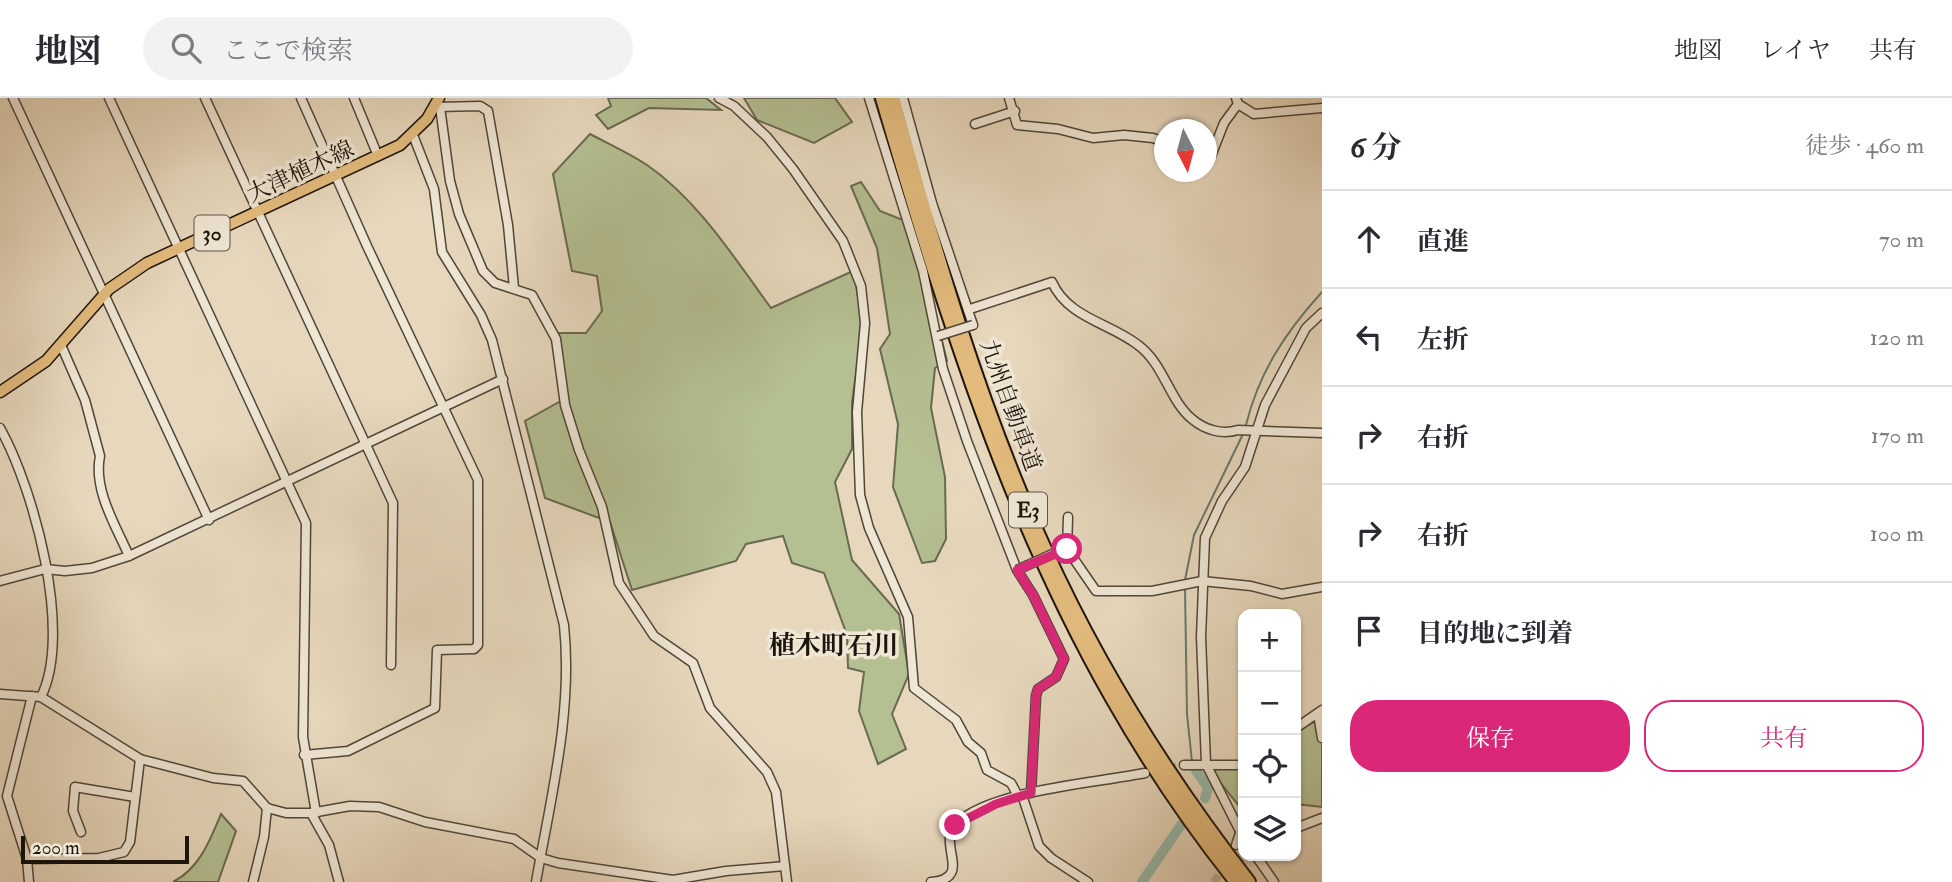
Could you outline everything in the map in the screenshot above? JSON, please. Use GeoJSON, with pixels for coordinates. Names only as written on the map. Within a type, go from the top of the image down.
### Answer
{"type":"FeatureCollection","features":[{"type":"Feature","properties":{"kind":"highway","name":"九州自動車道"},"geometry":{"type":"LineString","coordinates":[[882,98],[958,352],[999,464],[1042,567],[1075,632],[1140,746],[1236,882]]}},
{"type":"Feature","properties":{"kind":"highway","name":"九州自動車道"},"geometry":{"type":"LineString","coordinates":[[893,98],[977,379],[1044,549],[1138,724],[1188,801],[1249,882]]}},
{"type":"Feature","properties":{"kind":"main road","name":"大津植木線"},"geometry":{"type":"LineString","coordinates":[[0,393],[46,361],[105,295],[147,263],[378,156],[413,135],[438,104]]}},
{"type":"Feature","properties":{"kind":"street"},"geometry":{"type":"LineString","coordinates":[[13,98],[209,520]]}},
{"type":"Feature","properties":{"kind":"street"},"geometry":{"type":"LineString","coordinates":[[110,98],[306,523],[304,755],[313,813],[330,845],[339,882]]}},
{"type":"Feature","properties":{"kind":"street"},"geometry":{"type":"LineString","coordinates":[[205,98],[393,503],[391,665]]}},
{"type":"Feature","properties":{"kind":"street"},"geometry":{"type":"LineString","coordinates":[[301,98],[479,486],[478,645],[474,649],[437,650],[435,708],[348,751],[304,755]]}},
{"type":"Feature","properties":{"kind":"street"},"geometry":{"type":"LineString","coordinates":[[354,98],[378,156]]}},
{"type":"Feature","properties":{"kind":"street"},"geometry":{"type":"LineString","coordinates":[[719,98],[734,106],[767,137],[843,242],[861,285],[865,323],[857,412],[860,495],[869,528],[908,617],[915,688],[956,720],[968,742],[981,753],[987,770],[1011,783],[1024,795]]}},
{"type":"Feature","properties":{"kind":"street"},"geometry":{"type":"LineString","coordinates":[[869,98],[923,271],[943,369],[1017,570],[1033,595],[1064,659],[1056,677],[1038,689],[1024,795],[1039,846],[1051,858],[1090,881]]}},
{"type":"Feature","properties":{"kind":"street"},"geometry":{"type":"LineString","coordinates":[[903,98],[932,203],[957,281],[970,309],[973,326],[938,336]]}},
{"type":"Feature","properties":{"kind":"street"},"geometry":{"type":"LineString","coordinates":[[1009,98],[1017,125],[1058,129],[1093,138],[1124,135],[1154,138]]}},
{"type":"Feature","properties":{"kind":"street"},"geometry":{"type":"LineString","coordinates":[[1217,141],[1237,101],[1254,114],[1322,108]]}},
{"type":"Feature","properties":{"kind":"street"},"geometry":{"type":"LineString","coordinates":[[514,288],[509,225],[488,111],[480,106],[438,104],[447,170],[459,214],[473,250],[491,281],[532,295],[552,327],[565,405],[579,450],[602,507],[619,583],[654,636],[693,663],[710,708],[767,772],[776,792],[787,882]]}},
{"type":"Feature","properties":{"kind":"street"},"geometry":{"type":"LineString","coordinates":[[975,124],[1014,111]]}},
{"type":"Feature","properties":{"kind":"street"},"geometry":{"type":"LineString","coordinates":[[413,135],[434,189],[442,252],[487,327],[503,379],[564,625],[568,664],[565,708],[536,882]]}},
{"type":"Feature","properties":{"kind":"street"},"geometry":{"type":"LineString","coordinates":[[970,309],[1052,282],[1069,306],[1136,343],[1149,354],[1190,418],[1209,429],[1227,433],[1238,430],[1322,433]]}},
{"type":"Feature","properties":{"kind":"street"},"geometry":{"type":"LineString","coordinates":[[1238,823],[1203,764],[1198,581],[1205,538],[1222,501],[1245,467],[1254,430],[1265,405],[1306,328],[1322,313]]}},
{"type":"Feature","properties":{"kind":"street"},"geometry":{"type":"LineString","coordinates":[[61,345],[85,400],[100,456],[98,465],[106,507],[129,556]]}},
{"type":"Feature","properties":{"kind":"street"},"geometry":{"type":"LineString","coordinates":[[0,581],[45,569],[81,569],[129,556],[503,379]]}},
{"type":"Feature","properties":{"kind":"street"},"geometry":{"type":"LineString","coordinates":[[0,428],[23,483],[49,584],[53,641],[47,684],[36,696],[7,796],[27,859],[29,882]]}},
{"type":"Feature","properties":{"kind":"street"},"geometry":{"type":"LineString","coordinates":[[1068,517],[1063,550],[1096,591],[1152,591],[1198,581],[1251,586],[1282,594],[1322,587]]}},
{"type":"Feature","properties":{"kind":"street"},"geometry":{"type":"LineString","coordinates":[[1017,570],[1063,550]]}},
{"type":"Feature","properties":{"kind":"street"},"geometry":{"type":"LineString","coordinates":[[0,694],[36,696],[139,758],[213,778],[243,781],[267,808],[286,813],[313,813],[350,806],[379,807],[425,822],[514,839],[541,858],[673,880],[726,871],[785,866]]}},
{"type":"Feature","properties":{"kind":"street"},"geometry":{"type":"LineString","coordinates":[[1301,725],[1320,712],[1322,738]]}},
{"type":"Feature","properties":{"kind":"street"},"geometry":{"type":"LineString","coordinates":[[27,859],[119,855],[130,842],[139,758]]}},
{"type":"Feature","properties":{"kind":"street"},"geometry":{"type":"LineString","coordinates":[[1184,765],[1238,765]]}},
{"type":"Feature","properties":{"kind":"street"},"geometry":{"type":"LineString","coordinates":[[931,882],[942,881],[950,876],[953,867],[949,840],[955,825],[1024,795],[1145,773]]}},
{"type":"Feature","properties":{"kind":"street"},"geometry":{"type":"LineString","coordinates":[[81,832],[73,811],[75,787],[135,797]]}},
{"type":"Feature","properties":{"kind":"street"},"geometry":{"type":"LineString","coordinates":[[253,882],[264,837],[267,808]]}},
{"type":"Feature","properties":{"kind":"street"},"geometry":{"type":"LineString","coordinates":[[1301,826],[1322,818]]}},
{"type":"Feature","properties":{"kind":"street"},"geometry":{"type":"LineString","coordinates":[[1236,845],[1238,840]]}},
{"type":"Feature","properties":{"kind":"street"},"geometry":{"type":"LineString","coordinates":[[1259,861],[1274,882]]}},
{"type":"Feature","properties":{"kind":"street"},"geometry":{"type":"LineString","coordinates":[[1263,867],[1265,861]]}},
{"type":"Feature","properties":{"kind":"green space"},"geometry":{"type":"Polygon","coordinates":[[[608,98],[706,98],[721,110],[649,108],[608,129],[596,115],[611,106],[608,98]]]}},
{"type":"Feature","properties":{"kind":"green space"},"geometry":{"type":"Polygon","coordinates":[[[744,98],[835,98],[852,122],[814,143],[757,120],[744,98]]]}},
{"type":"Feature","properties":{"kind":"green space"},"geometry":{"type":"Polygon","coordinates":[[[590,134],[647,165],[683,195],[715,231],[771,308],[853,271],[863,321],[852,403],[852,449],[835,482],[852,560],[899,614],[909,674],[892,714],[906,749],[878,764],[859,711],[864,672],[848,668],[847,635],[824,573],[792,563],[783,536],[746,544],[736,561],[632,590],[610,522],[545,498],[525,421],[566,398],[558,333],[586,333],[602,311],[597,276],[572,271],[553,174],[590,134]]]}},
{"type":"Feature","properties":{"kind":"green space"},"geometry":{"type":"Polygon","coordinates":[[[861,182],[880,211],[913,224],[947,361],[935,368],[931,408],[945,477],[946,539],[935,561],[922,563],[893,487],[898,424],[880,349],[890,334],[877,248],[851,186],[861,182]]]}},
{"type":"Feature","properties":{"kind":"green space"},"geometry":{"type":"Polygon","coordinates":[[[1322,717],[1322,807],[1301,805],[1301,729],[1322,717]]]}},
{"type":"Feature","properties":{"kind":"green space"},"geometry":{"type":"Polygon","coordinates":[[[1208,767],[1238,767],[1238,805],[1208,767]]]}},
{"type":"Feature","properties":{"kind":"green space"},"geometry":{"type":"Polygon","coordinates":[[[221,814],[236,831],[218,882],[173,882],[197,861],[221,814]]]}},
{"type":"Feature","properties":{"kind":"waterway"},"geometry":{"type":"LineString","coordinates":[[1246,425],[1258,388],[1275,354],[1322,292]]}},
{"type":"Feature","properties":{"kind":"waterway"},"geometry":{"type":"LineString","coordinates":[[1185,580],[1194,535],[1243,434]]}},
{"type":"Feature","properties":{"kind":"waterway"},"geometry":{"type":"LineString","coordinates":[[1185,589],[1187,714],[1192,762]]}},
{"type":"Feature","properties":{"kind":"waterway"},"geometry":{"type":"LineString","coordinates":[[1193,766],[1208,788],[1205,798]]}},
{"type":"Feature","properties":{"kind":"waterway"},"geometry":{"type":"LineString","coordinates":[[1142,882],[1181,825]]}},
{"type":"Feature","properties":{"kind":"tunnel"},"geometry":{"type":"LineString","coordinates":[[1145,773],[1184,765]]}},
{"type":"Feature","properties":{"kind":"tunnel"},"geometry":{"type":"LineString","coordinates":[[1214,882],[1226,863]]}},
{"type":"Feature","properties":{"kind":"district","name":"植木町石川"},"geometry":{"type":"Point","coordinates":[834,645]}},
{"type":"Feature","properties":{"kind":"route"},"geometry":{"type":"LineString","coordinates":[[955,825],[996,804],[1031,793],[1036,696],[1038,689],[1056,677],[1063,667],[1064,659],[1033,595],[1017,570],[1067,549]]}}]}
